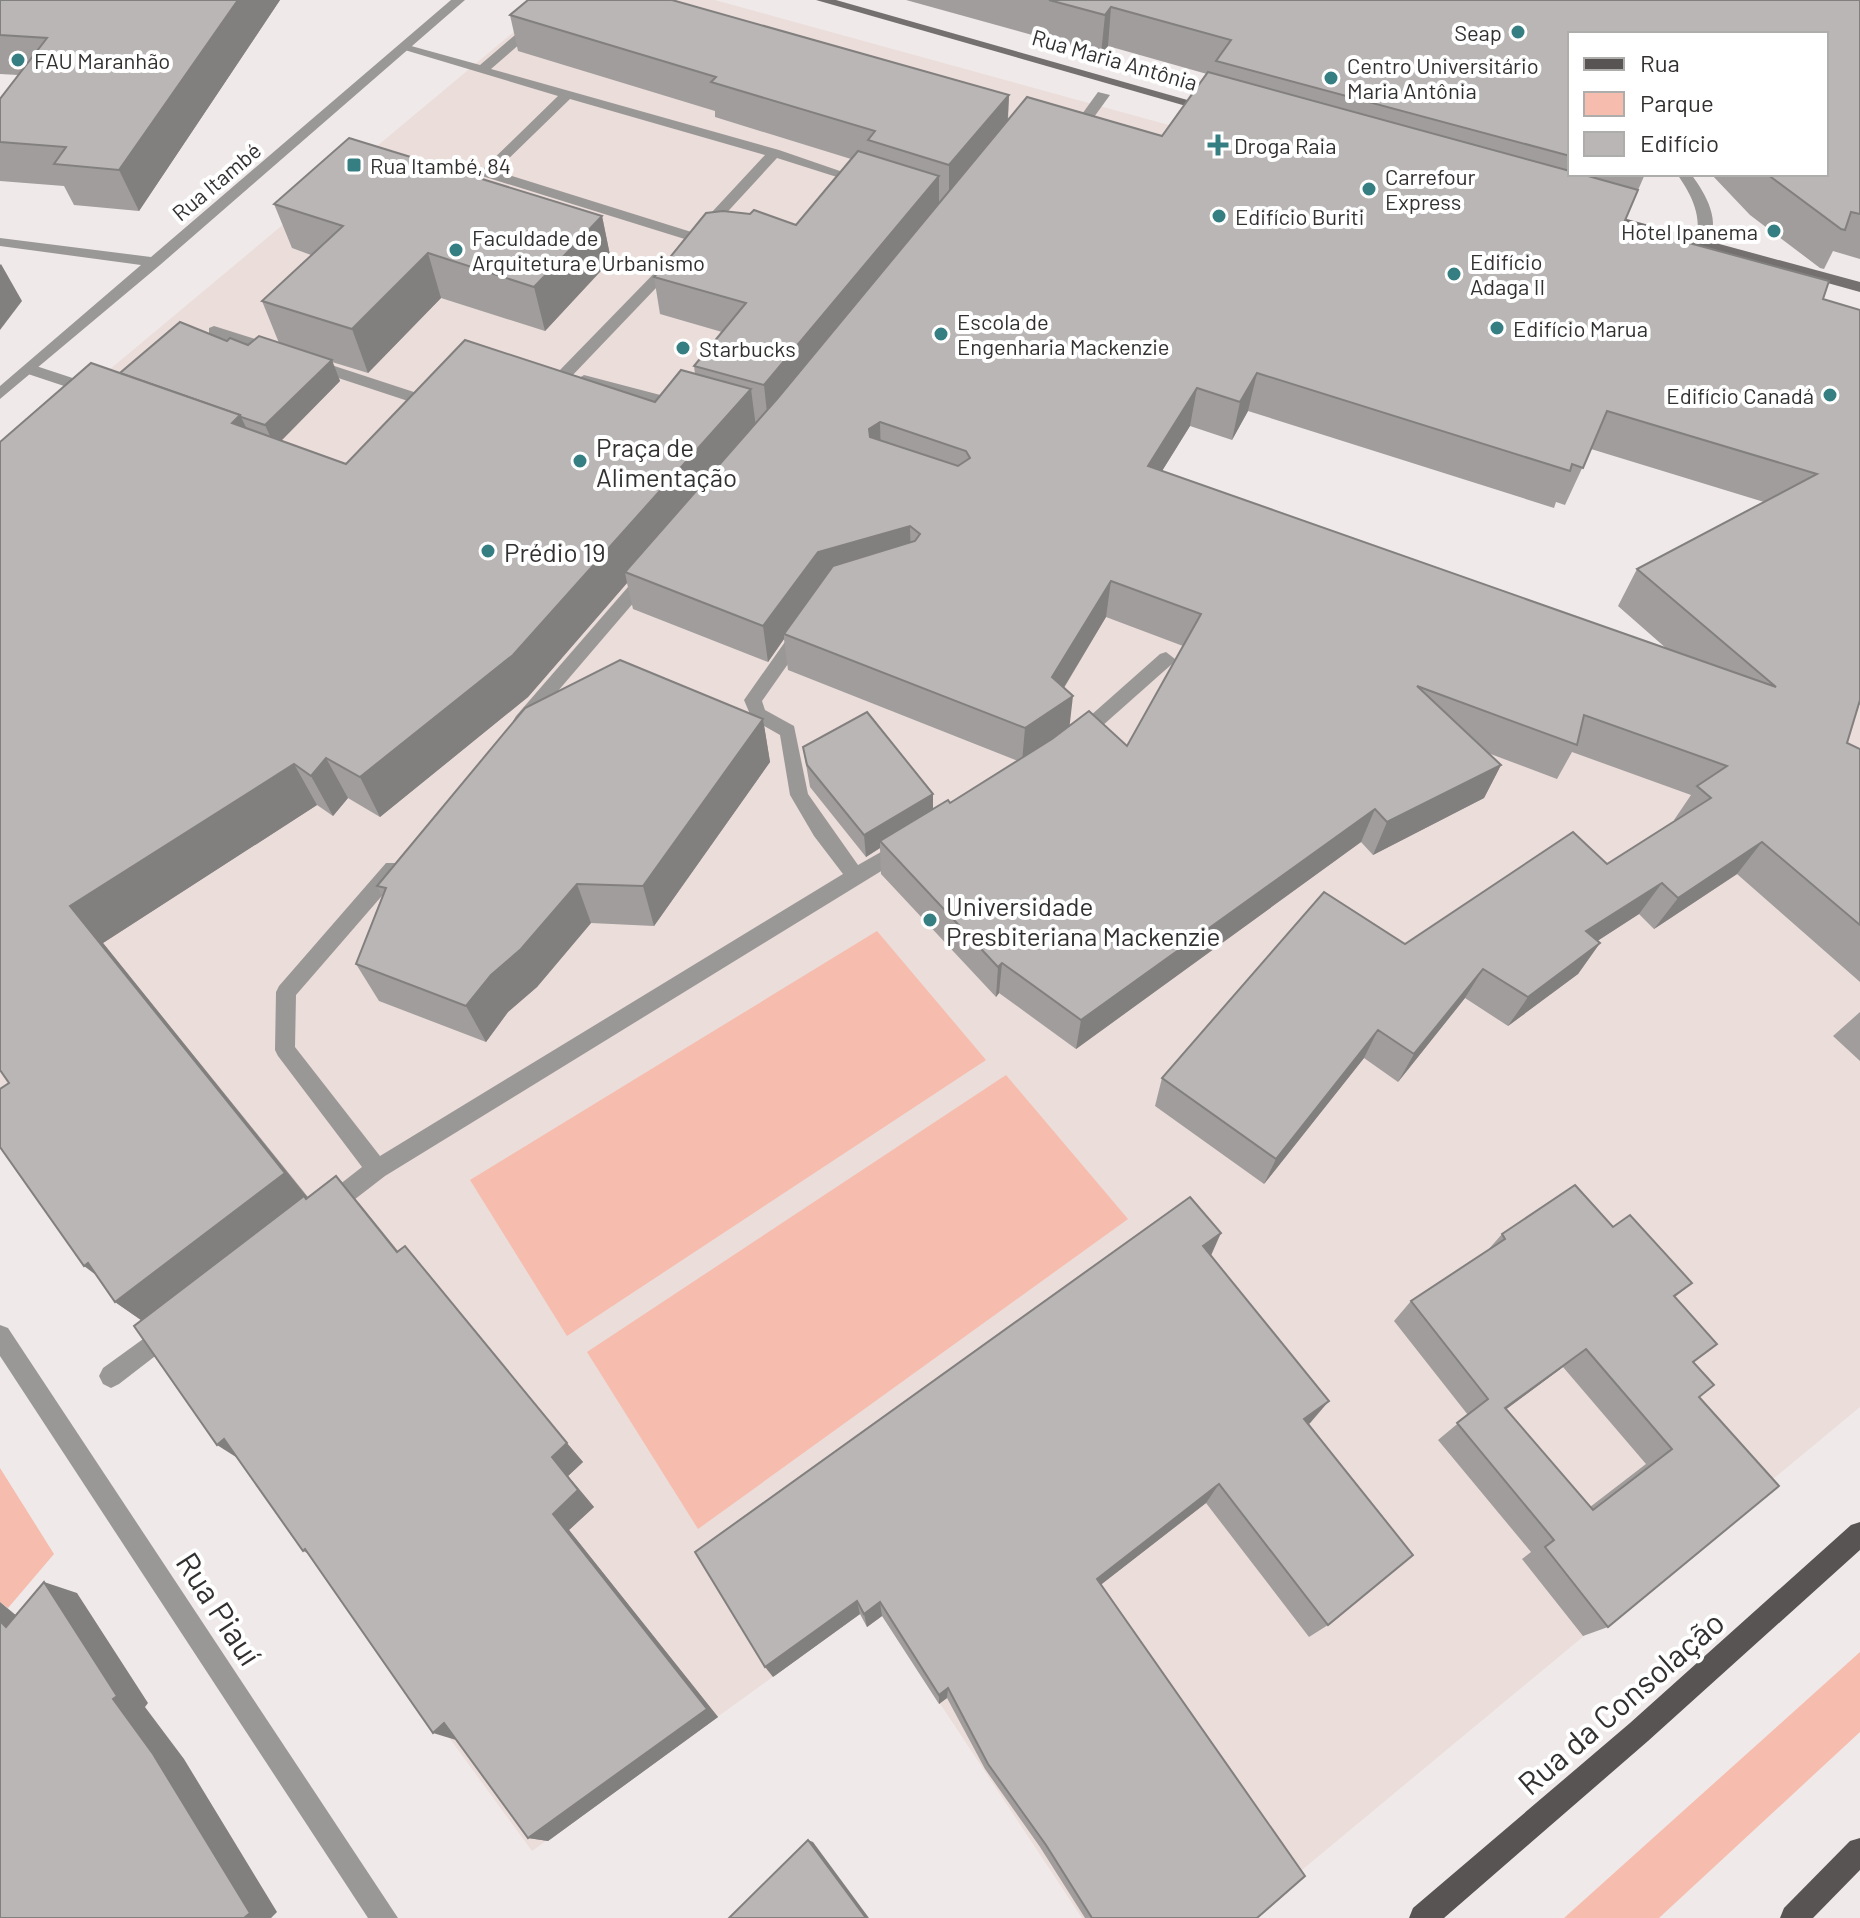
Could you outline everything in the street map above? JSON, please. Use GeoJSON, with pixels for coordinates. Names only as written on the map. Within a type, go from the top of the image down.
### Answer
{"type":"FeatureCollection","features":[{"type":"Feature","properties":{"kind":"main road","name":"Rua da Consolação"},"geometry":{"type":"LineString","coordinates":[[1423,1918],[1639,1732],[1860,1534]]}},
{"type":"Feature","properties":{"kind":"main road"},"geometry":{"type":"LineString","coordinates":[[1794,1918],[1860,1851]]}},
{"type":"Feature","properties":{"kind":"street","name":"Rua Itambé"},"geometry":{"type":"LineString","coordinates":[[0,394],[459,0]]}},
{"type":"Feature","properties":{"kind":"street"},"geometry":{"type":"LineString","coordinates":[[482,70],[564,0]]}},
{"type":"Feature","properties":{"kind":"street","name":"Rua Maria Antônia"},"geometry":{"type":"LineString","coordinates":[[822,0],[1233,115]]}},
{"type":"Feature","properties":{"kind":"street"},"geometry":{"type":"LineString","coordinates":[[404,48],[879,186]]}},
{"type":"Feature","properties":{"kind":"street"},"geometry":{"type":"LineString","coordinates":[[568,94],[487,173],[696,238]]}},
{"type":"Feature","properties":{"kind":"street"},"geometry":{"type":"LineString","coordinates":[[1076,132],[1103,95]]}},
{"type":"Feature","properties":{"kind":"street"},"geometry":{"type":"LineString","coordinates":[[699,411],[557,372],[696,238],[774,153]]}},
{"type":"Feature","properties":{"kind":"street"},"geometry":{"type":"LineString","coordinates":[[1685,176],[1706,211],[1708,226],[1703,244]]}},
{"type":"Feature","properties":{"kind":"street"},"geometry":{"type":"LineString","coordinates":[[1581,211],[1860,287]]}},
{"type":"Feature","properties":{"kind":"street"},"geometry":{"type":"LineString","coordinates":[[0,242],[155,262]]}},
{"type":"Feature","properties":{"kind":"street"},"geometry":{"type":"LineString","coordinates":[[214,331],[414,399]]}},
{"type":"Feature","properties":{"kind":"street"},"geometry":{"type":"LineString","coordinates":[[30,369],[113,398]]}},
{"type":"Feature","properties":{"kind":"street"},"geometry":{"type":"LineString","coordinates":[[514,729],[659,562]]}},
{"type":"Feature","properties":{"kind":"street"},"geometry":{"type":"LineString","coordinates":[[811,618],[753,700],[758,714],[788,731],[799,795],[821,831],[856,877]]}},
{"type":"Feature","properties":{"kind":"street"},"geometry":{"type":"LineString","coordinates":[[1067,747],[1166,659]]}},
{"type":"Feature","properties":{"kind":"street"},"geometry":{"type":"LineString","coordinates":[[316,1216],[377,1169],[922,836]]}},
{"type":"Feature","properties":{"kind":"street"},"geometry":{"type":"LineString","coordinates":[[377,1169],[285,1050],[286,992],[410,849]]}},
{"type":"Feature","properties":{"kind":"street"},"geometry":{"type":"LineString","coordinates":[[111,1376],[184,1320]]}},
{"type":"Feature","properties":{"kind":"street","name":"Rua Piauí"},"geometry":{"type":"LineString","coordinates":[[0,1336],[384,1918]]}},
{"type":"Feature","properties":{"kind":"shaded area","name":"Universidade Presbiteriana Mackenzie"},"geometry":{"type":"Polygon","coordinates":[[[552,0],[715,0],[1187,130],[984,487],[1628,717],[1860,592],[1860,1407],[1244,1918],[1082,1918],[882,1616],[867,1627],[860,1614],[532,1851],[0,1123],[0,461],[552,0]]]}},
{"type":"Feature","properties":{"kind":"green space"},"geometry":{"type":"Polygon","coordinates":[[[877,931],[986,1060],[567,1336],[470,1180],[877,931]]]}},
{"type":"Feature","properties":{"kind":"green space"},"geometry":{"type":"Polygon","coordinates":[[[1006,1075],[1128,1219],[698,1529],[587,1352],[1006,1075]]]}},
{"type":"Feature","properties":{"kind":"green space"},"geometry":{"type":"Polygon","coordinates":[[[0,1468],[54,1554],[8,1608],[0,1602],[0,1468]]]}},
{"type":"Feature","properties":{"kind":"green space"},"geometry":{"type":"Polygon","coordinates":[[[1860,1652],[1860,1732],[1659,1918],[1564,1918],[1860,1652]]]}},
{"type":"Feature","properties":{"kind":"building"},"geometry":{"type":"Polygon","coordinates":[[[0,0],[238,0],[119,170],[54,164],[66,147],[0,142],[0,99],[47,38],[0,35],[0,0]]]}},
{"type":"Feature","properties":{"kind":"building"},"geometry":{"type":"Polygon","coordinates":[[[528,0],[672,0],[1009,95],[949,165],[868,140],[875,131],[711,82],[716,77],[510,15],[528,0]]]}},
{"type":"Feature","properties":{"kind":"building"},"geometry":{"type":"Polygon","coordinates":[[[1049,0],[1860,0],[1860,214],[1851,212],[1845,230],[1841,229],[1770,176],[1828,176],[1828,32],[1568,32],[1568,155],[1216,61],[1231,40],[1111,7],[1105,15],[1049,0]]]}},
{"type":"Feature","properties":{"kind":"building"},"geometry":{"type":"Polygon","coordinates":[[[1208,72],[1568,170],[1568,176],[1588,176],[1638,190],[1623,225],[1829,281],[1823,299],[1860,310],[1860,700],[1847,743],[1860,749],[1860,925],[1762,842],[1678,898],[1662,883],[1586,931],[1600,943],[1528,997],[1483,969],[1414,1054],[1378,1030],[1276,1159],[1162,1078],[1324,892],[1405,944],[1573,832],[1607,864],[1711,798],[1697,786],[1727,766],[1584,715],[1577,745],[1417,686],[1501,765],[1387,822],[1375,809],[1081,1020],[1002,963],[998,967],[880,841],[948,800],[950,803],[1052,739],[1089,711],[1127,746],[1201,614],[1111,581],[1052,677],[1073,696],[1025,728],[784,634],[833,566],[915,541],[920,534],[910,526],[818,552],[763,626],[625,572],[777,399],[1027,97],[1162,136],[1208,72]],[[1257,373],[1240,402],[1197,388],[1148,466],[1776,687],[1637,569],[1817,474],[1607,411],[1583,468],[1572,464],[1570,471],[1257,373]],[[880,422],[869,429],[870,437],[958,466],[970,458],[966,451],[880,422]]]}},
{"type":"Feature","properties":{"kind":"building"},"geometry":{"type":"Polygon","coordinates":[[[349,138],[602,216],[534,287],[428,253],[352,329],[262,301],[343,226],[274,204],[349,138]]]}},
{"type":"Feature","properties":{"kind":"building"},"geometry":{"type":"Polygon","coordinates":[[[858,151],[939,176],[764,385],[694,366],[746,303],[654,277],[706,213],[750,214],[754,210],[796,225],[858,151]]]}},
{"type":"Feature","properties":{"kind":"building"},"geometry":{"type":"Polygon","coordinates":[[[180,322],[227,341],[230,338],[248,345],[259,336],[332,360],[265,425],[120,373],[180,322]]]}},
{"type":"Feature","properties":{"kind":"building"},"geometry":{"type":"Polygon","coordinates":[[[465,340],[655,402],[681,370],[751,389],[513,655],[360,777],[326,758],[311,776],[294,764],[70,906],[285,1173],[115,1302],[88,1263],[84,1266],[0,1147],[0,1089],[9,1083],[0,1070],[0,442],[91,363],[240,415],[232,423],[346,464],[465,340]]]}},
{"type":"Feature","properties":{"kind":"building"},"geometry":{"type":"Polygon","coordinates":[[[620,660],[763,719],[643,886],[577,884],[466,1006],[356,964],[386,888],[377,886],[525,708],[620,660]]]}},
{"type":"Feature","properties":{"kind":"building"},"geometry":{"type":"Polygon","coordinates":[[[867,712],[933,794],[864,835],[807,765],[803,747],[867,712]]]}},
{"type":"Feature","properties":{"kind":"building"},"geometry":{"type":"Polygon","coordinates":[[[336,1176],[397,1252],[405,1246],[567,1443],[552,1457],[578,1490],[553,1514],[707,1709],[528,1838],[444,1723],[433,1733],[305,1549],[303,1551],[224,1439],[217,1445],[134,1326],[304,1196],[306,1199],[336,1176]]]}},
{"type":"Feature","properties":{"kind":"building"},"geometry":{"type":"Polygon","coordinates":[[[1575,1185],[1613,1227],[1630,1215],[1692,1283],[1674,1296],[1717,1344],[1693,1362],[1714,1385],[1699,1397],[1779,1486],[1608,1627],[1545,1547],[1554,1540],[1457,1423],[1488,1399],[1411,1301],[1505,1239],[1502,1234],[1575,1185]],[[1586,1349],[1505,1408],[1593,1510],[1672,1449],[1586,1349]]]}},
{"type":"Feature","properties":{"kind":"building"},"geometry":{"type":"Polygon","coordinates":[[[1190,1197],[1221,1233],[1203,1246],[1329,1401],[1304,1419],[1413,1555],[1328,1625],[1219,1484],[1097,1579],[1305,1876],[1257,1918],[1092,1918],[1046,1845],[988,1764],[948,1688],[939,1695],[880,1602],[864,1614],[857,1601],[765,1667],[695,1552],[1190,1197]]]}},
{"type":"Feature","properties":{"kind":"building"},"geometry":{"type":"Polygon","coordinates":[[[44,1582],[117,1696],[113,1699],[153,1754],[250,1913],[244,1918],[0,1918],[0,1621],[6,1627],[44,1582]]]}},
{"type":"Feature","properties":{"kind":"building"},"geometry":{"type":"Polygon","coordinates":[[[808,1840],[866,1918],[729,1918],[808,1840]]]}},
{"type":"Feature","properties":{"kind":"place","name":"Seap"},"geometry":{"type":"Point","coordinates":[1518,32]}},
{"type":"Feature","properties":{"kind":"place","name":"FAU Maranhão"},"geometry":{"type":"Point","coordinates":[18,60]}},
{"type":"Feature","properties":{"kind":"place","name":"Centro Universitário Maria Antônia"},"geometry":{"type":"Point","coordinates":[1331,78]}},
{"type":"Feature","properties":{"kind":"place","name":"Droga Raia"},"geometry":{"type":"Point","coordinates":[1218,145]}},
{"type":"Feature","properties":{"kind":"place","name":"Rua Itambé, 84"},"geometry":{"type":"Point","coordinates":[354,165]}},
{"type":"Feature","properties":{"kind":"place","name":"Carrefour Express"},"geometry":{"type":"Point","coordinates":[1369,189]}},
{"type":"Feature","properties":{"kind":"place","name":"Edifício Buriti"},"geometry":{"type":"Point","coordinates":[1219,216]}},
{"type":"Feature","properties":{"kind":"place","name":"Hotel Ipanema"},"geometry":{"type":"Point","coordinates":[1774,231]}},
{"type":"Feature","properties":{"kind":"place","name":"Faculdade de Arquitetura e Urbanismo"},"geometry":{"type":"Point","coordinates":[456,250]}},
{"type":"Feature","properties":{"kind":"place","name":"Edifício Adaga II"},"geometry":{"type":"Point","coordinates":[1454,274]}},
{"type":"Feature","properties":{"kind":"place","name":"Edifício Marua"},"geometry":{"type":"Point","coordinates":[1497,328]}},
{"type":"Feature","properties":{"kind":"place","name":"Escola de Engenharia Mackenzie"},"geometry":{"type":"Point","coordinates":[941,334]}},
{"type":"Feature","properties":{"kind":"place","name":"Starbucks"},"geometry":{"type":"Point","coordinates":[683,348]}},
{"type":"Feature","properties":{"kind":"place","name":"Edifício Canadá"},"geometry":{"type":"Point","coordinates":[1830,395]}},
{"type":"Feature","properties":{"kind":"place","name":"Praça de Alimentação"},"geometry":{"type":"Point","coordinates":[580,461]}},
{"type":"Feature","properties":{"kind":"place","name":"Prédio 19"},"geometry":{"type":"Point","coordinates":[488,551]}},
{"type":"Feature","properties":{"kind":"place","name":"Universidade Presbiteriana Mackenzie"},"geometry":{"type":"Point","coordinates":[930,920]}}]}
